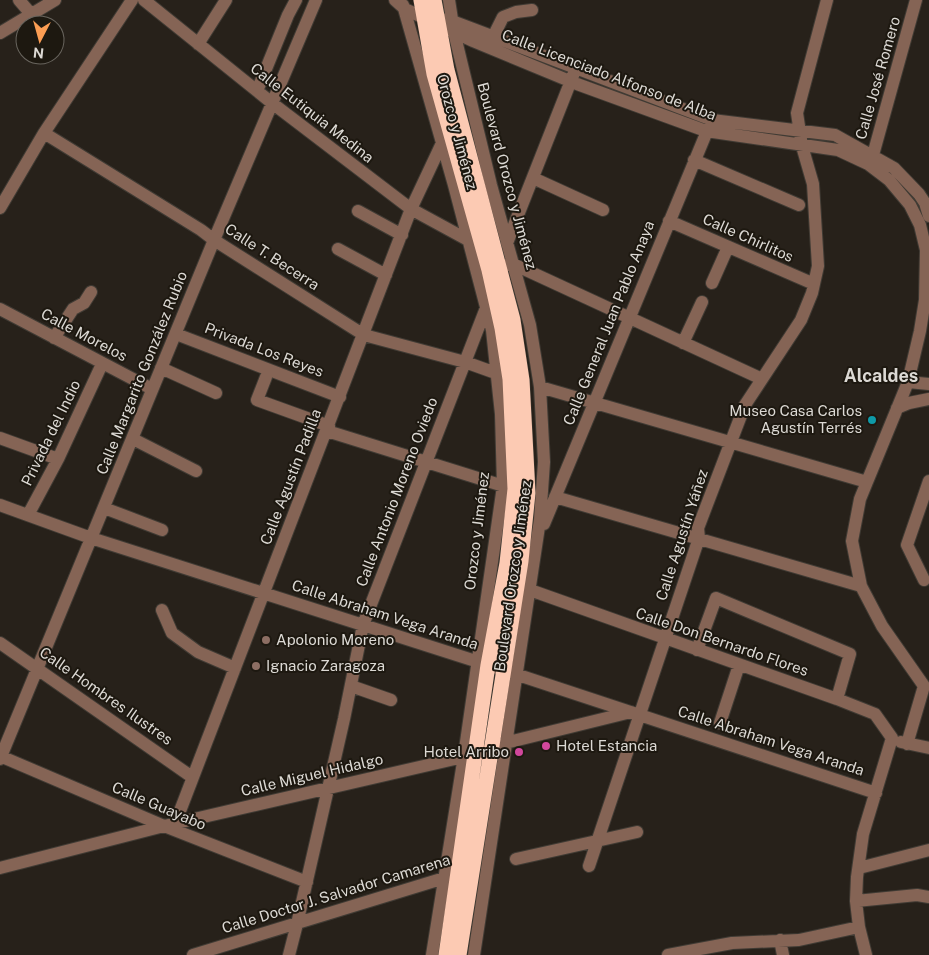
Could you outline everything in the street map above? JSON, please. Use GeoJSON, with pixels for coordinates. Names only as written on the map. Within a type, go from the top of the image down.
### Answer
{"type":"FeatureCollection","features":[{"type":"Feature","properties":{"kind":"highway","name":"Orozco y Jiménez"},"geometry":{"type":"LineString","coordinates":[[440,11],[434,74],[500,267],[513,320],[522,380],[528,493],[510,673],[498,745],[446,955]]}},
{"type":"Feature","properties":{"kind":"highway","name":"Orozco y Jiménez"},"geometry":{"type":"LineString","coordinates":[[459,955],[466,870],[470,755],[482,664],[507,563],[509,487],[500,267]]}},
{"type":"Feature","properties":{"kind":"street"},"geometry":{"type":"LineString","coordinates":[[20,0],[31,14]]}},
{"type":"Feature","properties":{"kind":"street"},"geometry":{"type":"LineString","coordinates":[[0,33],[55,0]]}},
{"type":"Feature","properties":{"kind":"street"},"geometry":{"type":"LineString","coordinates":[[1,204],[44,132],[132,0]]}},
{"type":"Feature","properties":{"kind":"street","name":"Calle Eutiquia Medina"},"geometry":{"type":"LineString","coordinates":[[144,0],[272,103],[411,210],[468,240]]}},
{"type":"Feature","properties":{"kind":"street"},"geometry":{"type":"LineString","coordinates":[[198,44],[226,0]]}},
{"type":"Feature","properties":{"kind":"street"},"geometry":{"type":"LineString","coordinates":[[257,91],[296,0]]}},
{"type":"Feature","properties":{"kind":"street","name":"Calle Margarito González Rubio"},"geometry":{"type":"LineString","coordinates":[[0,757],[214,240],[316,0]]}},
{"type":"Feature","properties":{"kind":"street","name":"Calle Agustín Yáñez"},"geometry":{"type":"LineString","coordinates":[[589,866],[635,714],[665,639],[699,538],[698,528],[745,405],[801,320],[812,293],[818,266],[813,184],[800,138],[797,113],[827,0]]}},
{"type":"Feature","properties":{"kind":"street","name":"Calle José Romero"},"geometry":{"type":"LineString","coordinates":[[870,159],[916,0]]}},
{"type":"Feature","properties":{"kind":"street"},"geometry":{"type":"LineString","coordinates":[[402,2],[440,11]]}},
{"type":"Feature","properties":{"kind":"street","name":"Orozco y Jiménez"},"geometry":{"type":"LineString","coordinates":[[402,2],[504,376]]}},
{"type":"Feature","properties":{"kind":"street"},"geometry":{"type":"LineString","coordinates":[[494,35],[503,17],[516,12],[532,10]]}},
{"type":"Feature","properties":{"kind":"street","name":"Calle Licenciado Alfonso de Alba"},"geometry":{"type":"LineString","coordinates":[[440,11],[709,126]]}},
{"type":"Feature","properties":{"kind":"street","name":"Calle Licenciado Alfonso de Alba"},"geometry":{"type":"LineString","coordinates":[[440,11],[571,81],[709,126],[800,138],[894,168],[924,194],[924,203],[929,216]]}},
{"type":"Feature","properties":{"kind":"street","name":"Boulevard Orozco y Jiménez"},"geometry":{"type":"LineString","coordinates":[[440,11],[507,243],[500,267],[530,325],[540,387],[544,462],[538,539],[530,590],[510,673]]}},
{"type":"Feature","properties":{"kind":"street"},"geometry":{"type":"LineString","coordinates":[[507,243],[577,68]]}},
{"type":"Feature","properties":{"kind":"street","name":"Calle General Juan Pablo Anaya"},"geometry":{"type":"LineString","coordinates":[[538,539],[709,126]]}},
{"type":"Feature","properties":{"kind":"street","name":"Calle T. Becerra"},"geometry":{"type":"LineString","coordinates":[[44,132],[364,335],[465,362],[504,376]]}},
{"type":"Feature","properties":{"kind":"street","name":"Calle Agustín Padilla"},"geometry":{"type":"LineString","coordinates":[[169,825],[192,777],[235,668],[411,210],[442,143]]}},
{"type":"Feature","properties":{"kind":"street","name":"Calle Licenciado Alfonso de Alba"},"geometry":{"type":"LineString","coordinates":[[870,159],[910,205],[920,225],[926,250],[925,300],[915,356],[908,382],[860,499],[852,541],[861,586],[882,626],[924,686],[907,744]]}},
{"type":"Feature","properties":{"kind":"street"},"geometry":{"type":"LineString","coordinates":[[694,160],[799,205]]}},
{"type":"Feature","properties":{"kind":"street"},"geometry":{"type":"LineString","coordinates":[[533,178],[604,210]]}},
{"type":"Feature","properties":{"kind":"street"},"geometry":{"type":"LineString","coordinates":[[358,211],[402,235]]}},
{"type":"Feature","properties":{"kind":"street","name":"Calle Chirlitos"},"geometry":{"type":"LineString","coordinates":[[669,221],[814,284]]}},
{"type":"Feature","properties":{"kind":"street"},"geometry":{"type":"LineString","coordinates":[[712,283],[728,247]]}},
{"type":"Feature","properties":{"kind":"street"},"geometry":{"type":"LineString","coordinates":[[338,250],[386,275]]}},
{"type":"Feature","properties":{"kind":"street"},"geometry":{"type":"LineString","coordinates":[[500,267],[629,318],[762,379]]}},
{"type":"Feature","properties":{"kind":"street"},"geometry":{"type":"LineString","coordinates":[[54,338],[73,309],[84,303],[91,292]]}},
{"type":"Feature","properties":{"kind":"street"},"geometry":{"type":"LineString","coordinates":[[683,343],[702,302]]}},
{"type":"Feature","properties":{"kind":"street","name":"Calle Antonio Moreno Oviedo"},"geometry":{"type":"LineString","coordinates":[[289,955],[298,924],[363,625],[486,308]]}},
{"type":"Feature","properties":{"kind":"street","name":"Calle Morelos"},"geometry":{"type":"LineString","coordinates":[[0,310],[152,390]]}},
{"type":"Feature","properties":{"kind":"street","name":"Privada Los Reyes"},"geometry":{"type":"LineString","coordinates":[[176,334],[340,397]]}},
{"type":"Feature","properties":{"kind":"street","name":"Privada del Indio"},"geometry":{"type":"LineString","coordinates":[[28,515],[58,459],[102,364]]}},
{"type":"Feature","properties":{"kind":"street"},"geometry":{"type":"LineString","coordinates":[[161,368],[216,393]]}},
{"type":"Feature","properties":{"kind":"street"},"geometry":{"type":"LineString","coordinates":[[266,377],[256,400],[328,429],[426,462],[509,487]]}},
{"type":"Feature","properties":{"kind":"street"},"geometry":{"type":"LineString","coordinates":[[908,382],[929,384]]}},
{"type":"Feature","properties":{"kind":"street"},"geometry":{"type":"LineString","coordinates":[[540,387],[867,482]]}},
{"type":"Feature","properties":{"kind":"street"},"geometry":{"type":"LineString","coordinates":[[897,408],[909,402],[929,399]]}},
{"type":"Feature","properties":{"kind":"street"},"geometry":{"type":"LineString","coordinates":[[0,438],[58,459]]}},
{"type":"Feature","properties":{"kind":"street"},"geometry":{"type":"LineString","coordinates":[[133,439],[196,470]]}},
{"type":"Feature","properties":{"kind":"street"},"geometry":{"type":"LineString","coordinates":[[924,580],[907,545],[929,481]]}},
{"type":"Feature","properties":{"kind":"street"},"geometry":{"type":"LineString","coordinates":[[555,497],[861,586]]}},
{"type":"Feature","properties":{"kind":"street","name":"Calle Abraham Vega Aranda"},"geometry":{"type":"LineString","coordinates":[[0,505],[91,538],[876,793]]}},
{"type":"Feature","properties":{"kind":"street"},"geometry":{"type":"LineString","coordinates":[[104,508],[162,530]]}},
{"type":"Feature","properties":{"kind":"street","name":"Calle Don Bernardo Flores"},"geometry":{"type":"LineString","coordinates":[[530,590],[875,714],[892,738]]}},
{"type":"Feature","properties":{"kind":"street"},"geometry":{"type":"LineString","coordinates":[[697,650],[716,598],[850,654],[837,699]]}},
{"type":"Feature","properties":{"kind":"street"},"geometry":{"type":"LineString","coordinates":[[162,610],[172,633],[198,652],[235,668]]}},
{"type":"Feature","properties":{"kind":"street","name":"Calle Hombres Ilustres"},"geometry":{"type":"LineString","coordinates":[[0,643],[192,777]]}},
{"type":"Feature","properties":{"kind":"street"},"geometry":{"type":"LineString","coordinates":[[720,723],[739,665]]}},
{"type":"Feature","properties":{"kind":"street"},"geometry":{"type":"LineString","coordinates":[[351,686],[391,700]]}},
{"type":"Feature","properties":{"kind":"street","name":"Calle Miguel Hidalgo"},"geometry":{"type":"LineString","coordinates":[[0,868],[169,825],[470,755],[498,745],[635,714]]}},
{"type":"Feature","properties":{"kind":"street"},"geometry":{"type":"LineString","coordinates":[[866,955],[859,927],[856,901],[863,834],[892,738],[907,744],[929,748]]}},
{"type":"Feature","properties":{"kind":"street"},"geometry":{"type":"LineString","coordinates":[[474,955],[488,860],[498,745]]}},
{"type":"Feature","properties":{"kind":"street","name":"Orozco y Jiménez"},"geometry":{"type":"LineString","coordinates":[[432,955],[470,755]]}},
{"type":"Feature","properties":{"kind":"street","name":"Calle Guayabo"},"geometry":{"type":"LineString","coordinates":[[0,757],[307,882]]}},
{"type":"Feature","properties":{"kind":"street"},"geometry":{"type":"LineString","coordinates":[[516,860],[598,839],[637,832]]}},
{"type":"Feature","properties":{"kind":"street"},"geometry":{"type":"LineString","coordinates":[[859,868],[929,850]]}},
{"type":"Feature","properties":{"kind":"street","name":"Calle Doctor J. Salvador Camarena"},"geometry":{"type":"LineString","coordinates":[[193,955],[445,879],[488,860]]}},
{"type":"Feature","properties":{"kind":"street"},"geometry":{"type":"LineString","coordinates":[[856,901],[917,895],[928,901]]}},
{"type":"Feature","properties":{"kind":"street"},"geometry":{"type":"LineString","coordinates":[[668,955],[732,944],[799,940],[859,927]]}},
{"type":"Feature","properties":{"kind":"street"},"geometry":{"type":"LineString","coordinates":[[780,940],[784,955]]}},
{"type":"Feature","properties":{"kind":"place","name":"Museo Casa Carlos Agustín Terrés"},"geometry":{"type":"Point","coordinates":[872,420]}},
{"type":"Feature","properties":{"kind":"place","name":"Apolonio Moreno"},"geometry":{"type":"Point","coordinates":[266,640]}},
{"type":"Feature","properties":{"kind":"place","name":"Ignacio Zaragoza"},"geometry":{"type":"Point","coordinates":[256,666]}},
{"type":"Feature","properties":{"kind":"place","name":"Hotel Estancia"},"geometry":{"type":"Point","coordinates":[546,746]}},
{"type":"Feature","properties":{"kind":"place","name":"Hotel Arribo"},"geometry":{"type":"Point","coordinates":[519,752]}},
{"type":"Feature","properties":{"kind":"district","name":"Alcaldes"},"geometry":{"type":"Point","coordinates":[881,376]}}]}
